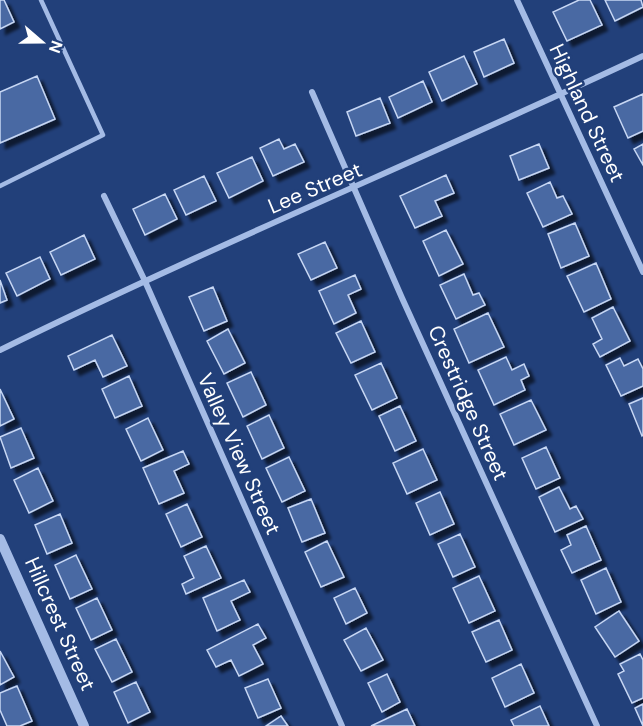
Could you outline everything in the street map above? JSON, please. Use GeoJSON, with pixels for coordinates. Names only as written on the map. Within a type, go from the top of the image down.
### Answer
{"type":"FeatureCollection","features":[{"type":"Feature","properties":{"kind":"street","name":"Highland Street"},"geometry":{"type":"LineString","coordinates":[[517,0],[643,272]]}},
{"type":"Feature","properties":{"kind":"street","name":"Lee Street"},"geometry":{"type":"LineString","coordinates":[[0,350],[144,279],[355,188],[643,56]]}},
{"type":"Feature","properties":{"kind":"street","name":"Crestridge Street"},"geometry":{"type":"LineString","coordinates":[[312,92],[402,298],[597,726]]}},
{"type":"Feature","properties":{"kind":"street","name":"Valley View Street"},"geometry":{"type":"LineString","coordinates":[[104,196],[144,279],[342,726]]}},
{"type":"Feature","properties":{"kind":"street","name":"Hillcrest Street"},"geometry":{"type":"LineString","coordinates":[[0,538],[84,726]]}},
{"type":"Feature","properties":{"kind":"lane"},"geometry":{"type":"LineString","coordinates":[[0,186],[103,135],[41,0]]}},
{"type":"Feature","properties":{"kind":"building"},"geometry":{"type":"Polygon","coordinates":[[[0,0],[4,0],[14,22],[0,29],[0,0]]]}},
{"type":"Feature","properties":{"kind":"building"},"geometry":{"type":"Polygon","coordinates":[[[579,0],[590,0],[602,25],[567,41],[553,12],[579,0]]]}},
{"type":"Feature","properties":{"kind":"building"},"geometry":{"type":"Polygon","coordinates":[[[605,0],[641,0],[643,7],[615,21],[605,0]]]}},
{"type":"Feature","properties":{"kind":"building"},"geometry":{"type":"Polygon","coordinates":[[[504,39],[514,63],[484,77],[474,52],[504,39]]]}},
{"type":"Feature","properties":{"kind":"building"},"geometry":{"type":"Polygon","coordinates":[[[464,56],[477,84],[442,101],[429,72],[464,56]]]}},
{"type":"Feature","properties":{"kind":"building"},"geometry":{"type":"Polygon","coordinates":[[[37,76],[55,119],[0,143],[0,92],[37,76]]]}},
{"type":"Feature","properties":{"kind":"building"},"geometry":{"type":"Polygon","coordinates":[[[423,81],[432,102],[398,118],[389,97],[423,81]]]}},
{"type":"Feature","properties":{"kind":"building"},"geometry":{"type":"Polygon","coordinates":[[[643,94],[643,131],[628,138],[614,107],[643,94]]]}},
{"type":"Feature","properties":{"kind":"building"},"geometry":{"type":"Polygon","coordinates":[[[380,98],[390,123],[356,136],[347,112],[380,98]]]}},
{"type":"Feature","properties":{"kind":"building"},"geometry":{"type":"Polygon","coordinates":[[[279,139],[284,149],[295,144],[304,162],[273,176],[260,148],[279,139]]]}},
{"type":"Feature","properties":{"kind":"building"},"geometry":{"type":"Polygon","coordinates":[[[539,144],[549,168],[519,180],[510,156],[539,144]]]}},
{"type":"Feature","properties":{"kind":"building"},"geometry":{"type":"Polygon","coordinates":[[[643,144],[643,165],[634,149],[643,144]]]}},
{"type":"Feature","properties":{"kind":"building"},"geometry":{"type":"Polygon","coordinates":[[[252,157],[263,181],[229,198],[217,173],[252,157]]]}},
{"type":"Feature","properties":{"kind":"building"},"geometry":{"type":"Polygon","coordinates":[[[446,175],[454,193],[435,201],[442,216],[415,228],[400,196],[446,175]]]}},
{"type":"Feature","properties":{"kind":"building"},"geometry":{"type":"Polygon","coordinates":[[[204,176],[216,201],[186,215],[174,190],[204,176]]]}},
{"type":"Feature","properties":{"kind":"building"},"geometry":{"type":"Polygon","coordinates":[[[550,182],[557,198],[563,196],[572,214],[543,227],[527,193],[550,182]]]}},
{"type":"Feature","properties":{"kind":"building"},"geometry":{"type":"Polygon","coordinates":[[[165,194],[177,219],[145,235],[133,209],[165,194]]]}},
{"type":"Feature","properties":{"kind":"building"},"geometry":{"type":"Polygon","coordinates":[[[575,223],[589,256],[561,268],[548,234],[575,223]]]}},
{"type":"Feature","properties":{"kind":"building"},"geometry":{"type":"Polygon","coordinates":[[[446,230],[463,264],[439,276],[423,241],[446,230]]]}},
{"type":"Feature","properties":{"kind":"building"},"geometry":{"type":"Polygon","coordinates":[[[84,235],[95,259],[61,275],[50,252],[84,235]]]}},
{"type":"Feature","properties":{"kind":"building"},"geometry":{"type":"Polygon","coordinates":[[[325,242],[337,268],[311,280],[298,254],[325,242]]]}},
{"type":"Feature","properties":{"kind":"building"},"geometry":{"type":"Polygon","coordinates":[[[40,257],[50,279],[17,296],[6,273],[40,257]]]}},
{"type":"Feature","properties":{"kind":"building"},"geometry":{"type":"Polygon","coordinates":[[[596,263],[611,299],[584,312],[567,276],[596,263]]]}},
{"type":"Feature","properties":{"kind":"building"},"geometry":{"type":"Polygon","coordinates":[[[464,274],[473,295],[479,293],[485,305],[456,319],[440,285],[464,274]]]}},
{"type":"Feature","properties":{"kind":"building"},"geometry":{"type":"Polygon","coordinates":[[[355,275],[361,289],[348,295],[356,313],[334,324],[319,291],[355,275]]]}},
{"type":"Feature","properties":{"kind":"building"},"geometry":{"type":"Polygon","coordinates":[[[0,280],[7,300],[0,303],[0,280]]]}},
{"type":"Feature","properties":{"kind":"building"},"geometry":{"type":"Polygon","coordinates":[[[213,287],[227,321],[204,331],[189,297],[213,287]]]}},
{"type":"Feature","properties":{"kind":"building"},"geometry":{"type":"Polygon","coordinates":[[[613,307],[630,341],[600,357],[593,344],[602,339],[592,318],[613,307]]]}},
{"type":"Feature","properties":{"kind":"building"},"geometry":{"type":"Polygon","coordinates":[[[488,313],[504,347],[469,363],[454,329],[488,313]]]}},
{"type":"Feature","properties":{"kind":"building"},"geometry":{"type":"Polygon","coordinates":[[[361,321],[375,352],[351,363],[336,333],[361,321]]]}},
{"type":"Feature","properties":{"kind":"building"},"geometry":{"type":"Polygon","coordinates":[[[228,329],[245,363],[224,374],[207,341],[228,329]]]}},
{"type":"Feature","properties":{"kind":"building"},"geometry":{"type":"Polygon","coordinates":[[[112,335],[127,366],[103,377],[95,360],[74,370],[68,356],[112,335]]]}},
{"type":"Feature","properties":{"kind":"building"},"geometry":{"type":"Polygon","coordinates":[[[506,357],[512,370],[524,364],[529,376],[521,380],[525,390],[494,405],[478,370],[506,357]]]}},
{"type":"Feature","properties":{"kind":"building"},"geometry":{"type":"Polygon","coordinates":[[[620,358],[624,366],[638,359],[643,369],[643,386],[621,396],[606,365],[620,358]]]}},
{"type":"Feature","properties":{"kind":"building"},"geometry":{"type":"Polygon","coordinates":[[[381,363],[397,398],[372,410],[355,375],[381,363]]]}},
{"type":"Feature","properties":{"kind":"building"},"geometry":{"type":"Polygon","coordinates":[[[251,372],[266,405],[243,417],[227,383],[251,372]]]}},
{"type":"Feature","properties":{"kind":"building"},"geometry":{"type":"Polygon","coordinates":[[[129,376],[142,406],[115,418],[102,389],[129,376]]]}},
{"type":"Feature","properties":{"kind":"building"},"geometry":{"type":"Polygon","coordinates":[[[0,389],[14,419],[0,426],[0,389]]]}},
{"type":"Feature","properties":{"kind":"building"},"geometry":{"type":"Polygon","coordinates":[[[643,398],[643,435],[642,436],[629,404],[643,398]]]}},
{"type":"Feature","properties":{"kind":"building"},"geometry":{"type":"Polygon","coordinates":[[[531,400],[546,430],[514,445],[500,414],[531,400]]]}},
{"type":"Feature","properties":{"kind":"building"},"geometry":{"type":"Polygon","coordinates":[[[400,406],[416,441],[395,451],[379,416],[400,406]]]}},
{"type":"Feature","properties":{"kind":"building"},"geometry":{"type":"Polygon","coordinates":[[[269,415],[284,448],[262,459],[247,426],[269,415]]]}},
{"type":"Feature","properties":{"kind":"building"},"geometry":{"type":"Polygon","coordinates":[[[148,418],[163,450],[141,461],[126,429],[148,418]]]}},
{"type":"Feature","properties":{"kind":"building"},"geometry":{"type":"Polygon","coordinates":[[[21,428],[34,458],[11,468],[0,437],[21,428]]]}},
{"type":"Feature","properties":{"kind":"building"},"geometry":{"type":"Polygon","coordinates":[[[546,447],[560,478],[536,489],[522,458],[546,447]]]}},
{"type":"Feature","properties":{"kind":"building"},"geometry":{"type":"Polygon","coordinates":[[[423,449],[437,480],[407,494],[393,463],[423,449]]]}},
{"type":"Feature","properties":{"kind":"building"},"geometry":{"type":"Polygon","coordinates":[[[183,451],[189,464],[174,471],[184,493],[159,504],[143,468],[183,451]]]}},
{"type":"Feature","properties":{"kind":"building"},"geometry":{"type":"Polygon","coordinates":[[[289,457],[305,491],[282,502],[266,468],[289,457]]]}},
{"type":"Feature","properties":{"kind":"building"},"geometry":{"type":"Polygon","coordinates":[[[38,468],[53,501],[29,513],[14,480],[38,468]]]}},
{"type":"Feature","properties":{"kind":"building"},"geometry":{"type":"Polygon","coordinates":[[[559,487],[570,509],[576,506],[583,519],[555,532],[539,497],[559,487]]]}},
{"type":"Feature","properties":{"kind":"building"},"geometry":{"type":"Polygon","coordinates":[[[440,492],[454,524],[430,535],[416,503],[440,492]]]}},
{"type":"Feature","properties":{"kind":"building"},"geometry":{"type":"Polygon","coordinates":[[[311,499],[325,533],[302,542],[288,508],[311,499]]]}},
{"type":"Feature","properties":{"kind":"building"},"geometry":{"type":"Polygon","coordinates":[[[187,504],[202,537],[181,547],[166,514],[187,504]]]}},
{"type":"Feature","properties":{"kind":"building"},"geometry":{"type":"Polygon","coordinates":[[[60,514],[72,543],[47,554],[35,525],[60,514]]]}},
{"type":"Feature","properties":{"kind":"building"},"geometry":{"type":"Polygon","coordinates":[[[586,526],[601,560],[572,573],[561,550],[571,545],[567,535],[586,526]]]}},
{"type":"Feature","properties":{"kind":"building"},"geometry":{"type":"Polygon","coordinates":[[[460,534],[475,567],[453,577],[438,544],[460,534]]]}},
{"type":"Feature","properties":{"kind":"building"},"geometry":{"type":"Polygon","coordinates":[[[327,541],[344,577],[321,587],[305,552],[327,541]]]}},
{"type":"Feature","properties":{"kind":"building"},"geometry":{"type":"Polygon","coordinates":[[[206,546],[221,578],[186,594],[182,584],[194,578],[184,556],[206,546]]]}},
{"type":"Feature","properties":{"kind":"building"},"geometry":{"type":"Polygon","coordinates":[[[76,555],[92,589],[70,599],[55,565],[76,555]]]}},
{"type":"Feature","properties":{"kind":"building"},"geometry":{"type":"Polygon","coordinates":[[[606,568],[621,602],[596,614],[581,580],[606,568]]]}},
{"type":"Feature","properties":{"kind":"building"},"geometry":{"type":"Polygon","coordinates":[[[479,576],[495,611],[469,623],[453,588],[479,576]]]}},
{"type":"Feature","properties":{"kind":"building"},"geometry":{"type":"Polygon","coordinates":[[[244,580],[250,592],[231,601],[240,620],[217,631],[203,598],[244,580]]]}},
{"type":"Feature","properties":{"kind":"building"},"geometry":{"type":"Polygon","coordinates":[[[355,588],[367,613],[346,624],[334,598],[355,588]]]}},
{"type":"Feature","properties":{"kind":"building"},"geometry":{"type":"Polygon","coordinates":[[[97,598],[112,630],[91,640],[76,608],[97,598]]]}},
{"type":"Feature","properties":{"kind":"building"},"geometry":{"type":"Polygon","coordinates":[[[619,611],[639,641],[615,657],[595,627],[619,611]]]}},
{"type":"Feature","properties":{"kind":"building"},"geometry":{"type":"Polygon","coordinates":[[[499,620],[512,650],[486,662],[472,632],[499,620]]]}},
{"type":"Feature","properties":{"kind":"building"},"geometry":{"type":"Polygon","coordinates":[[[258,624],[266,638],[253,645],[263,664],[239,676],[231,660],[216,667],[207,650],[258,624]]]}},
{"type":"Feature","properties":{"kind":"building"},"geometry":{"type":"Polygon","coordinates":[[[366,628],[383,660],[361,671],[344,640],[366,628]]]}},
{"type":"Feature","properties":{"kind":"building"},"geometry":{"type":"Polygon","coordinates":[[[116,639],[132,672],[112,682],[95,649],[116,639]]]}},
{"type":"Feature","properties":{"kind":"building"},"geometry":{"type":"Polygon","coordinates":[[[0,651],[14,677],[0,685],[0,651]]]}},
{"type":"Feature","properties":{"kind":"building"},"geometry":{"type":"Polygon","coordinates":[[[640,654],[643,660],[643,698],[632,703],[618,674],[624,671],[620,664],[640,654]]]}},
{"type":"Feature","properties":{"kind":"building"},"geometry":{"type":"Polygon","coordinates":[[[521,664],[534,693],[505,707],[492,678],[521,664]]]}},
{"type":"Feature","properties":{"kind":"building"},"geometry":{"type":"Polygon","coordinates":[[[387,674],[400,702],[382,712],[368,683],[387,674]]]}},
{"type":"Feature","properties":{"kind":"building"},"geometry":{"type":"Polygon","coordinates":[[[268,679],[281,708],[258,718],[245,688],[268,679]]]}},
{"type":"Feature","properties":{"kind":"building"},"geometry":{"type":"Polygon","coordinates":[[[136,682],[150,712],[128,723],[114,692],[136,682]]]}},
{"type":"Feature","properties":{"kind":"building"},"geometry":{"type":"Polygon","coordinates":[[[17,686],[32,721],[20,726],[7,726],[0,710],[0,693],[17,686]]]}},
{"type":"Feature","properties":{"kind":"building"},"geometry":{"type":"Polygon","coordinates":[[[643,704],[643,726],[635,708],[643,704]]]}},
{"type":"Feature","properties":{"kind":"building"},"geometry":{"type":"Polygon","coordinates":[[[540,706],[549,726],[514,726],[511,720],[540,706]]]}},
{"type":"Feature","properties":{"kind":"building"},"geometry":{"type":"Polygon","coordinates":[[[407,709],[415,726],[371,726],[407,709]]]}},
{"type":"Feature","properties":{"kind":"building"},"geometry":{"type":"Polygon","coordinates":[[[281,716],[288,726],[266,726],[281,716]]]}}]}
